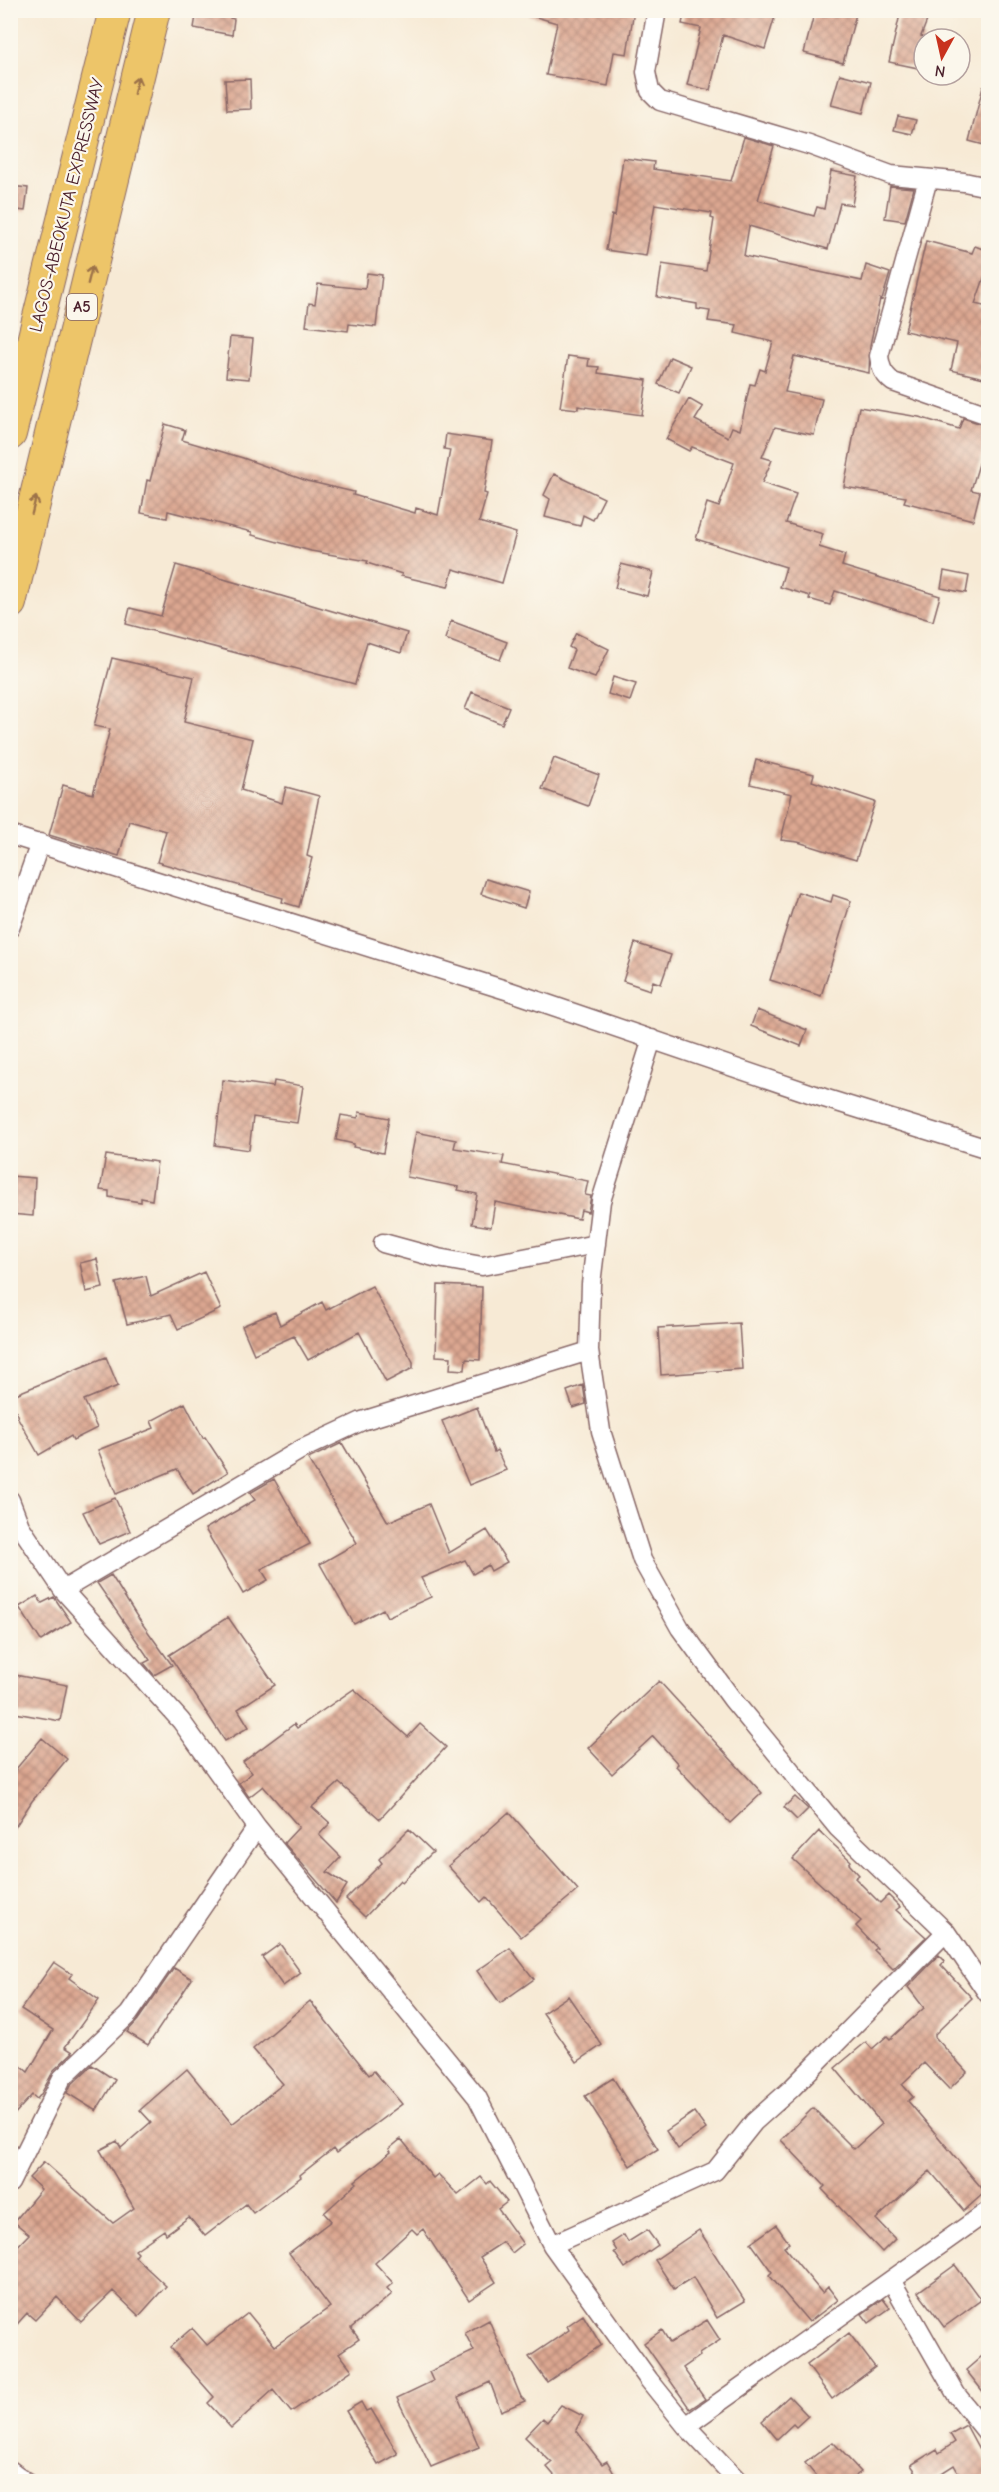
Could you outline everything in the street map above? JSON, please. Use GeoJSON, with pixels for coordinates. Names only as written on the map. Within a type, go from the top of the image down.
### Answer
{"type":"FeatureCollection","features":[{"type":"Feature","properties":{"kind":"highway","name":"LAGOS-ABEOKUTA EXPRESSWAY"},"geometry":{"type":"LineString","coordinates":[[10,434],[115,10]]}},
{"type":"Feature","properties":{"kind":"highway","name":"A5"},"geometry":{"type":"LineString","coordinates":[[10,603],[154,10]]}},
{"type":"Feature","properties":{"kind":"street"},"geometry":{"type":"LineString","coordinates":[[657,10],[646,72],[650,91],[660,101],[809,145],[891,175],[964,182],[988,187]]}},
{"type":"Feature","properties":{"kind":"street"},"geometry":{"type":"LineString","coordinates":[[928,179],[879,356],[880,367],[893,382],[988,415]]}},
{"type":"Feature","properties":{"kind":"street"},"geometry":{"type":"LineString","coordinates":[[10,835],[509,991],[824,1098],[988,1149]]}},
{"type":"Feature","properties":{"kind":"street"},"geometry":{"type":"LineString","coordinates":[[10,928],[40,843]]}},
{"type":"Feature","properties":{"kind":"street"},"geometry":{"type":"LineString","coordinates":[[652,1039],[601,1201],[591,1284],[589,1351],[601,1431],[642,1560],[680,1628],[732,1699],[838,1828],[946,1932],[988,1994]]}},
{"type":"Feature","properties":{"kind":"street"},"geometry":{"type":"LineString","coordinates":[[383,1243],[438,1258],[482,1266],[596,1244]]}},
{"type":"Feature","properties":{"kind":"street"},"geometry":{"type":"LineString","coordinates":[[63,1590],[302,1449],[363,1421],[589,1351]]}},
{"type":"Feature","properties":{"kind":"street"},"geometry":{"type":"LineString","coordinates":[[10,1500],[20,1526],[63,1590],[181,1721],[257,1827],[477,2097],[552,2245],[649,2380],[686,2426],[739,2481]]}},
{"type":"Feature","properties":{"kind":"street"},"geometry":{"type":"LineString","coordinates":[[10,2183],[62,2078],[129,2014],[257,1827]]}},
{"type":"Feature","properties":{"kind":"street"},"geometry":{"type":"LineString","coordinates":[[552,2245],[715,2171],[754,2122],[791,2089],[946,1932]]}},
{"type":"Feature","properties":{"kind":"street"},"geometry":{"type":"LineString","coordinates":[[686,2426],[988,2211]]}},
{"type":"Feature","properties":{"kind":"street"},"geometry":{"type":"LineString","coordinates":[[891,2280],[956,2394],[988,2434]]}},
{"type":"Feature","properties":{"kind":"street"},"geometry":{"type":"LineString","coordinates":[[10,2470],[26,2481]]}},
{"type":"Feature","properties":{"kind":"building"},"geometry":{"type":"Polygon","coordinates":[[[197,10],[231,10],[230,18],[234,19],[232,35],[194,28],[197,10]]]}},
{"type":"Feature","properties":{"kind":"building"},"geometry":{"type":"Polygon","coordinates":[[[529,10],[634,10],[627,54],[614,52],[608,86],[546,75],[557,23],[529,15],[529,10]]]}},
{"type":"Feature","properties":{"kind":"building"},"geometry":{"type":"Polygon","coordinates":[[[685,10],[777,10],[765,49],[723,35],[710,90],[687,85],[701,28],[682,24],[685,10]]]}},
{"type":"Feature","properties":{"kind":"building"},"geometry":{"type":"Polygon","coordinates":[[[815,10],[857,10],[843,63],[804,53],[815,10]]]}},
{"type":"Feature","properties":{"kind":"building"},"geometry":{"type":"Polygon","coordinates":[[[901,10],[931,10],[924,27],[912,27],[912,67],[889,62],[901,10]]]}},
{"type":"Feature","properties":{"kind":"building"},"geometry":{"type":"Polygon","coordinates":[[[840,74],[871,82],[863,113],[831,105],[840,74]]]}},
{"type":"Feature","properties":{"kind":"building"},"geometry":{"type":"Polygon","coordinates":[[[250,79],[251,109],[227,110],[225,80],[250,79]]]}},
{"type":"Feature","properties":{"kind":"building"},"geometry":{"type":"Polygon","coordinates":[[[983,87],[988,88],[988,146],[969,141],[983,87]]]}},
{"type":"Feature","properties":{"kind":"building"},"geometry":{"type":"Polygon","coordinates":[[[898,116],[916,120],[912,134],[894,130],[898,116]]]}},
{"type":"Feature","properties":{"kind":"building"},"geometry":{"type":"Polygon","coordinates":[[[744,137],[774,146],[758,200],[814,216],[817,207],[824,209],[831,171],[857,176],[852,205],[840,203],[828,249],[749,226],[744,256],[862,281],[866,265],[890,273],[882,300],[880,299],[870,345],[869,373],[794,356],[785,392],[822,399],[814,435],[775,427],[762,457],[772,460],[762,483],[796,494],[786,523],[823,534],[819,547],[845,555],[842,566],[940,596],[933,621],[835,591],[830,605],[809,599],[810,596],[780,587],[786,567],[696,539],[707,503],[719,507],[734,463],[692,447],[689,451],[666,439],[689,399],[703,407],[695,420],[728,437],[732,427],[740,430],[750,384],[755,385],[760,369],[765,371],[773,342],[735,333],[737,325],[708,321],[710,311],[697,309],[697,304],[657,297],[662,264],[706,271],[714,219],[711,218],[712,213],[655,204],[646,256],[606,250],[612,215],[615,216],[623,158],[654,162],[653,169],[731,181],[744,137]]]}},
{"type":"Feature","properties":{"kind":"building"},"geometry":{"type":"Polygon","coordinates":[[[10,186],[28,188],[25,211],[10,209],[10,186]]]}},
{"type":"Feature","properties":{"kind":"building"},"geometry":{"type":"Polygon","coordinates":[[[890,186],[914,188],[905,221],[885,218],[890,186]]]}},
{"type":"Feature","properties":{"kind":"building"},"geometry":{"type":"Polygon","coordinates":[[[926,241],[972,253],[975,246],[988,251],[988,267],[975,304],[988,307],[988,332],[983,358],[988,360],[984,378],[951,370],[957,343],[905,331],[926,241]]]}},
{"type":"Feature","properties":{"kind":"building"},"geometry":{"type":"Polygon","coordinates":[[[367,273],[382,275],[376,327],[349,324],[348,331],[306,326],[309,303],[315,304],[318,284],[365,289],[367,273]]]}},
{"type":"Feature","properties":{"kind":"building"},"geometry":{"type":"Polygon","coordinates":[[[230,337],[253,339],[249,379],[226,377],[230,337]]]}},
{"type":"Feature","properties":{"kind":"building"},"geometry":{"type":"Polygon","coordinates":[[[568,356],[589,359],[588,366],[599,367],[598,373],[647,380],[642,415],[578,406],[578,409],[560,407],[568,356]]]}},
{"type":"Feature","properties":{"kind":"building"},"geometry":{"type":"Polygon","coordinates":[[[670,357],[691,366],[679,393],[658,384],[670,357]]]}},
{"type":"Feature","properties":{"kind":"building"},"geometry":{"type":"Polygon","coordinates":[[[859,407],[919,417],[959,429],[963,418],[988,426],[988,435],[971,490],[980,492],[973,520],[904,502],[906,497],[844,487],[859,407]]]}},
{"type":"Feature","properties":{"kind":"building"},"geometry":{"type":"Polygon","coordinates":[[[165,424],[185,430],[182,440],[243,458],[307,481],[354,492],[353,495],[415,513],[416,508],[438,515],[450,450],[444,449],[446,434],[492,441],[484,493],[487,494],[479,522],[516,533],[502,583],[453,569],[448,587],[401,576],[402,574],[367,563],[368,561],[311,551],[252,535],[252,532],[168,511],[167,518],[141,513],[147,480],[150,481],[165,424]]]}},
{"type":"Feature","properties":{"kind":"building"},"geometry":{"type":"Polygon","coordinates":[[[554,474],[604,498],[593,520],[583,515],[580,526],[545,517],[550,499],[544,495],[554,474]]]}},
{"type":"Feature","properties":{"kind":"building"},"geometry":{"type":"Polygon","coordinates":[[[621,564],[653,572],[647,596],[615,588],[621,564]]]}},
{"type":"Feature","properties":{"kind":"building"},"geometry":{"type":"Polygon","coordinates":[[[176,565],[407,633],[401,653],[367,642],[355,684],[126,624],[130,608],[161,616],[176,565]]]}},
{"type":"Feature","properties":{"kind":"building"},"geometry":{"type":"Polygon","coordinates":[[[944,571],[969,576],[966,593],[941,588],[944,571]]]}},
{"type":"Feature","properties":{"kind":"building"},"geometry":{"type":"Polygon","coordinates":[[[451,621],[507,642],[500,660],[445,639],[451,621]]]}},
{"type":"Feature","properties":{"kind":"building"},"geometry":{"type":"Polygon","coordinates":[[[576,633],[609,649],[595,678],[567,668],[574,650],[569,647],[576,633]]]}},
{"type":"Feature","properties":{"kind":"building"},"geometry":{"type":"Polygon","coordinates":[[[112,658],[194,677],[184,722],[253,739],[241,790],[282,803],[286,787],[319,796],[307,856],[312,858],[299,907],[282,902],[283,898],[157,862],[166,831],[129,821],[119,856],[49,835],[63,785],[93,794],[110,729],[94,726],[112,658]]]}},
{"type":"Feature","properties":{"kind":"building"},"geometry":{"type":"Polygon","coordinates":[[[613,677],[636,684],[630,701],[608,694],[613,677]]]}},
{"type":"Feature","properties":{"kind":"building"},"geometry":{"type":"Polygon","coordinates":[[[472,692],[509,707],[502,724],[465,709],[472,692]]]}},
{"type":"Feature","properties":{"kind":"building"},"geometry":{"type":"Polygon","coordinates":[[[554,758],[599,775],[588,806],[542,789],[554,758]]]}},
{"type":"Feature","properties":{"kind":"building"},"geometry":{"type":"Polygon","coordinates":[[[756,760],[814,774],[812,781],[875,802],[856,860],[798,842],[781,840],[792,794],[750,784],[756,760]]]}},
{"type":"Feature","properties":{"kind":"building"},"geometry":{"type":"Polygon","coordinates":[[[486,879],[529,892],[524,908],[481,894],[486,879]]]}},
{"type":"Feature","properties":{"kind":"building"},"geometry":{"type":"Polygon","coordinates":[[[798,892],[831,902],[833,895],[851,901],[821,996],[770,980],[798,892]]]}},
{"type":"Feature","properties":{"kind":"building"},"geometry":{"type":"Polygon","coordinates":[[[635,943],[671,955],[661,984],[653,981],[650,990],[623,981],[635,943]]]}},
{"type":"Feature","properties":{"kind":"building"},"geometry":{"type":"Polygon","coordinates":[[[757,1010],[807,1030],[801,1046],[751,1026],[757,1010]]]}},
{"type":"Feature","properties":{"kind":"building"},"geometry":{"type":"Polygon","coordinates":[[[223,1080],[273,1087],[274,1081],[303,1086],[297,1123],[253,1117],[249,1150],[215,1145],[223,1080]]]}},
{"type":"Feature","properties":{"kind":"building"},"geometry":{"type":"Polygon","coordinates":[[[359,1112],[389,1118],[383,1153],[353,1147],[354,1144],[336,1140],[341,1115],[358,1118],[359,1112]]]}},
{"type":"Feature","properties":{"kind":"building"},"geometry":{"type":"Polygon","coordinates":[[[416,1132],[456,1140],[454,1148],[504,1156],[502,1164],[588,1181],[585,1195],[591,1196],[588,1212],[581,1210],[579,1219],[495,1202],[491,1227],[472,1224],[477,1194],[458,1190],[459,1187],[407,1177],[416,1132]]]}},
{"type":"Feature","properties":{"kind":"building"},"geometry":{"type":"Polygon","coordinates":[[[106,1155],[157,1162],[152,1200],[141,1198],[141,1202],[109,1197],[109,1191],[100,1190],[106,1155]]]}},
{"type":"Feature","properties":{"kind":"building"},"geometry":{"type":"Polygon","coordinates":[[[10,1176],[35,1178],[33,1216],[10,1214],[10,1176]]]}},
{"type":"Feature","properties":{"kind":"building"},"geometry":{"type":"Polygon","coordinates":[[[97,1259],[103,1288],[86,1292],[80,1263],[97,1259]]]}},
{"type":"Feature","properties":{"kind":"building"},"geometry":{"type":"Polygon","coordinates":[[[204,1272],[221,1309],[178,1329],[171,1314],[127,1324],[116,1283],[146,1276],[151,1296],[204,1272]]]}},
{"type":"Feature","properties":{"kind":"building"},"geometry":{"type":"Polygon","coordinates":[[[438,1285],[482,1287],[480,1360],[466,1359],[465,1370],[450,1369],[451,1357],[436,1356],[438,1285]]]}},
{"type":"Feature","properties":{"kind":"building"},"geometry":{"type":"Polygon","coordinates":[[[372,1286],[413,1362],[413,1368],[386,1382],[359,1332],[308,1360],[294,1336],[254,1354],[242,1326],[275,1312],[280,1325],[322,1302],[326,1310],[372,1286]]]}},
{"type":"Feature","properties":{"kind":"building"},"geometry":{"type":"Polygon","coordinates":[[[739,1323],[742,1369],[661,1375],[658,1328],[739,1323]]]}},
{"type":"Feature","properties":{"kind":"building"},"geometry":{"type":"Polygon","coordinates":[[[106,1357],[118,1386],[84,1400],[97,1428],[73,1440],[71,1436],[39,1455],[18,1418],[11,1396],[106,1357]]]}},
{"type":"Feature","properties":{"kind":"building"},"geometry":{"type":"Polygon","coordinates":[[[583,1385],[586,1404],[573,1408],[567,1391],[583,1385]]]}},
{"type":"Feature","properties":{"kind":"building"},"geometry":{"type":"Polygon","coordinates":[[[185,1403],[203,1438],[205,1437],[228,1472],[193,1494],[177,1469],[116,1494],[98,1450],[154,1428],[151,1421],[185,1403]]]}},
{"type":"Feature","properties":{"kind":"building"},"geometry":{"type":"Polygon","coordinates":[[[477,1407],[494,1452],[497,1450],[506,1470],[469,1485],[442,1421],[477,1407]]]}},
{"type":"Feature","properties":{"kind":"building"},"geometry":{"type":"Polygon","coordinates":[[[342,1443],[388,1522],[429,1504],[449,1553],[487,1530],[507,1562],[491,1571],[488,1565],[473,1574],[465,1560],[421,1578],[431,1597],[387,1617],[383,1609],[354,1624],[320,1564],[357,1543],[308,1459],[342,1443]]]}},
{"type":"Feature","properties":{"kind":"building"},"geometry":{"type":"Polygon","coordinates":[[[274,1479],[310,1544],[261,1569],[268,1580],[243,1594],[205,1529],[255,1500],[250,1493],[274,1479]]]}},
{"type":"Feature","properties":{"kind":"building"},"geometry":{"type":"Polygon","coordinates":[[[115,1498],[130,1531],[99,1544],[83,1512],[115,1498]]]}},
{"type":"Feature","properties":{"kind":"building"},"geometry":{"type":"Polygon","coordinates":[[[111,1575],[172,1665],[154,1675],[144,1663],[150,1660],[97,1583],[111,1575]]]}},
{"type":"Feature","properties":{"kind":"building"},"geometry":{"type":"Polygon","coordinates":[[[37,1596],[42,1603],[54,1597],[71,1622],[41,1641],[19,1607],[37,1596]]]}},
{"type":"Feature","properties":{"kind":"building"},"geometry":{"type":"Polygon","coordinates":[[[228,1617],[275,1685],[238,1709],[249,1727],[225,1741],[169,1655],[228,1617]]]}},
{"type":"Feature","properties":{"kind":"building"},"geometry":{"type":"Polygon","coordinates":[[[10,1674],[67,1685],[60,1721],[10,1712],[10,1674]]]}},
{"type":"Feature","properties":{"kind":"building"},"geometry":{"type":"Polygon","coordinates":[[[659,1681],[762,1793],[730,1823],[676,1766],[678,1764],[653,1736],[612,1774],[588,1748],[659,1681]]]}},
{"type":"Feature","properties":{"kind":"building"},"geometry":{"type":"Polygon","coordinates":[[[354,1689],[408,1737],[420,1724],[446,1747],[380,1819],[339,1783],[312,1807],[330,1823],[319,1835],[341,1857],[327,1872],[347,1885],[336,1903],[284,1843],[299,1827],[263,1786],[249,1797],[239,1783],[252,1773],[243,1762],[294,1724],[297,1728],[354,1689]]]}},
{"type":"Feature","properties":{"kind":"building"},"geometry":{"type":"Polygon","coordinates":[[[42,1738],[67,1759],[32,1801],[10,1835],[10,1776],[42,1738]]]}},
{"type":"Feature","properties":{"kind":"building"},"geometry":{"type":"Polygon","coordinates":[[[795,1797],[808,1809],[797,1820],[784,1807],[795,1797]]]}},
{"type":"Feature","properties":{"kind":"building"},"geometry":{"type":"Polygon","coordinates":[[[509,1812],[578,1890],[521,1937],[486,1897],[481,1902],[448,1866],[509,1812]]]}},
{"type":"Feature","properties":{"kind":"building"},"geometry":{"type":"Polygon","coordinates":[[[409,1829],[433,1852],[402,1882],[400,1880],[365,1917],[346,1899],[382,1863],[379,1859],[409,1829]]]}},
{"type":"Feature","properties":{"kind":"building"},"geometry":{"type":"Polygon","coordinates":[[[819,1831],[851,1861],[849,1864],[859,1875],[855,1878],[880,1903],[888,1895],[900,1907],[896,1910],[926,1937],[893,1969],[874,1950],[877,1948],[856,1926],[861,1921],[793,1859],[819,1831]]]}},
{"type":"Feature","properties":{"kind":"building"},"geometry":{"type":"Polygon","coordinates":[[[280,1944],[301,1973],[283,1986],[262,1957],[280,1944]]]}},
{"type":"Feature","properties":{"kind":"building"},"geometry":{"type":"Polygon","coordinates":[[[510,1948],[534,1979],[500,2003],[477,1971],[510,1948]]]}},
{"type":"Feature","properties":{"kind":"building"},"geometry":{"type":"Polygon","coordinates":[[[939,1955],[945,1961],[941,1965],[972,1998],[935,2034],[935,2037],[967,2072],[949,2089],[924,2063],[902,2084],[913,2097],[908,2101],[985,2192],[964,2211],[930,2171],[876,2219],[895,2239],[882,2252],[822,2189],[825,2186],[781,2140],[813,2108],[854,2149],[882,2124],[835,2068],[866,2042],[872,2049],[887,2036],[890,2039],[924,2008],[908,1987],[939,1955]]]}},
{"type":"Feature","properties":{"kind":"building"},"geometry":{"type":"Polygon","coordinates":[[[54,1962],[72,1974],[69,1978],[99,2000],[65,2047],[73,2052],[54,2070],[37,2099],[32,2095],[10,2119],[10,2057],[28,2072],[53,2030],[21,2009],[54,1962]]]}},
{"type":"Feature","properties":{"kind":"building"},"geometry":{"type":"Polygon","coordinates":[[[174,1968],[192,1979],[148,2045],[127,2032],[174,1968]]]}},
{"type":"Feature","properties":{"kind":"building"},"geometry":{"type":"Polygon","coordinates":[[[568,1996],[602,2045],[577,2062],[543,2013],[568,1996]]]}},
{"type":"Feature","properties":{"kind":"building"},"geometry":{"type":"Polygon","coordinates":[[[310,2001],[369,2075],[374,2071],[402,2104],[336,2153],[333,2149],[300,2175],[301,2177],[253,2213],[246,2204],[205,2236],[189,2217],[166,2234],[164,2230],[135,2250],[138,2253],[135,2257],[166,2286],[139,2316],[113,2291],[81,2322],[57,2297],[35,2320],[27,2313],[10,2332],[10,2254],[29,2234],[14,2222],[41,2189],[29,2178],[44,2162],[113,2223],[134,2208],[100,2150],[117,2141],[121,2148],[151,2122],[140,2110],[187,2069],[232,2124],[283,2084],[253,2049],[310,2001]]]}},
{"type":"Feature","properties":{"kind":"building"},"geometry":{"type":"Polygon","coordinates":[[[92,2065],[115,2080],[96,2111],[67,2093],[71,2085],[92,2065]]]}},
{"type":"Feature","properties":{"kind":"building"},"geometry":{"type":"Polygon","coordinates":[[[613,2078],[658,2149],[630,2166],[585,2096],[613,2078]]]}},
{"type":"Feature","properties":{"kind":"building"},"geometry":{"type":"Polygon","coordinates":[[[694,2112],[706,2129],[678,2149],[666,2131],[694,2112]]]}},
{"type":"Feature","properties":{"kind":"building"},"geometry":{"type":"Polygon","coordinates":[[[401,2139],[433,2178],[438,2174],[458,2195],[481,2177],[487,2184],[490,2181],[507,2202],[498,2209],[523,2244],[512,2253],[503,2242],[480,2257],[496,2282],[469,2300],[423,2229],[417,2234],[412,2229],[375,2263],[393,2283],[387,2288],[392,2294],[351,2328],[359,2339],[339,2353],[352,2370],[291,2412],[273,2390],[231,2428],[208,2403],[214,2397],[170,2347],[192,2328],[207,2345],[248,2313],[275,2346],[330,2307],[289,2253],[331,2221],[324,2213],[357,2183],[355,2181],[391,2152],[389,2149],[401,2139]]]}},
{"type":"Feature","properties":{"kind":"building"},"geometry":{"type":"Polygon","coordinates":[[[776,2225],[789,2243],[784,2247],[822,2293],[828,2287],[838,2300],[809,2322],[769,2275],[772,2272],[751,2243],[776,2225]]]}},
{"type":"Feature","properties":{"kind":"building"},"geometry":{"type":"Polygon","coordinates":[[[647,2230],[658,2245],[625,2268],[614,2252],[617,2251],[612,2243],[624,2235],[628,2242],[647,2230]]]}},
{"type":"Feature","properties":{"kind":"building"},"geometry":{"type":"Polygon","coordinates":[[[699,2230],[745,2301],[717,2318],[693,2277],[674,2289],[655,2260],[699,2230]]]}},
{"type":"Feature","properties":{"kind":"building"},"geometry":{"type":"Polygon","coordinates":[[[955,2265],[981,2300],[944,2327],[918,2292],[955,2265]]]}},
{"type":"Feature","properties":{"kind":"building"},"geometry":{"type":"Polygon","coordinates":[[[883,2299],[890,2308],[869,2323],[862,2314],[883,2299]]]}},
{"type":"Feature","properties":{"kind":"building"},"geometry":{"type":"Polygon","coordinates":[[[583,2315],[601,2345],[547,2382],[529,2357],[569,2330],[567,2326],[583,2315]]]}},
{"type":"Feature","properties":{"kind":"building"},"geometry":{"type":"Polygon","coordinates":[[[489,2320],[521,2397],[525,2401],[501,2411],[490,2382],[458,2397],[479,2447],[431,2467],[397,2398],[433,2381],[429,2372],[474,2351],[465,2333],[489,2320]]]}},
{"type":"Feature","properties":{"kind":"building"},"geometry":{"type":"Polygon","coordinates":[[[707,2320],[720,2340],[683,2368],[705,2399],[690,2409],[644,2343],[662,2330],[670,2343],[707,2320]]]}},
{"type":"Feature","properties":{"kind":"building"},"geometry":{"type":"Polygon","coordinates":[[[849,2333],[875,2367],[832,2399],[807,2365],[849,2333]]]}},
{"type":"Feature","properties":{"kind":"building"},"geometry":{"type":"Polygon","coordinates":[[[988,2351],[988,2398],[966,2370],[988,2351]]]}},
{"type":"Feature","properties":{"kind":"building"},"geometry":{"type":"Polygon","coordinates":[[[789,2396],[808,2416],[796,2427],[793,2424],[777,2439],[762,2421],[789,2396]]]}},
{"type":"Feature","properties":{"kind":"building"},"geometry":{"type":"Polygon","coordinates":[[[361,2402],[366,2411],[371,2409],[398,2454],[378,2465],[346,2411],[361,2402]]]}},
{"type":"Feature","properties":{"kind":"building"},"geometry":{"type":"Polygon","coordinates":[[[561,2405],[583,2416],[576,2430],[602,2464],[607,2461],[618,2481],[559,2481],[547,2467],[552,2463],[525,2437],[543,2418],[547,2422],[561,2405]]]}},
{"type":"Feature","properties":{"kind":"building"},"geometry":{"type":"Polygon","coordinates":[[[966,2425],[988,2466],[988,2477],[980,2481],[963,2481],[954,2465],[929,2481],[922,2481],[911,2465],[937,2449],[939,2453],[955,2442],[950,2434],[966,2425]]]}},
{"type":"Feature","properties":{"kind":"building"},"geometry":{"type":"Polygon","coordinates":[[[833,2442],[861,2472],[848,2481],[820,2481],[805,2463],[833,2442]]]}}]}
